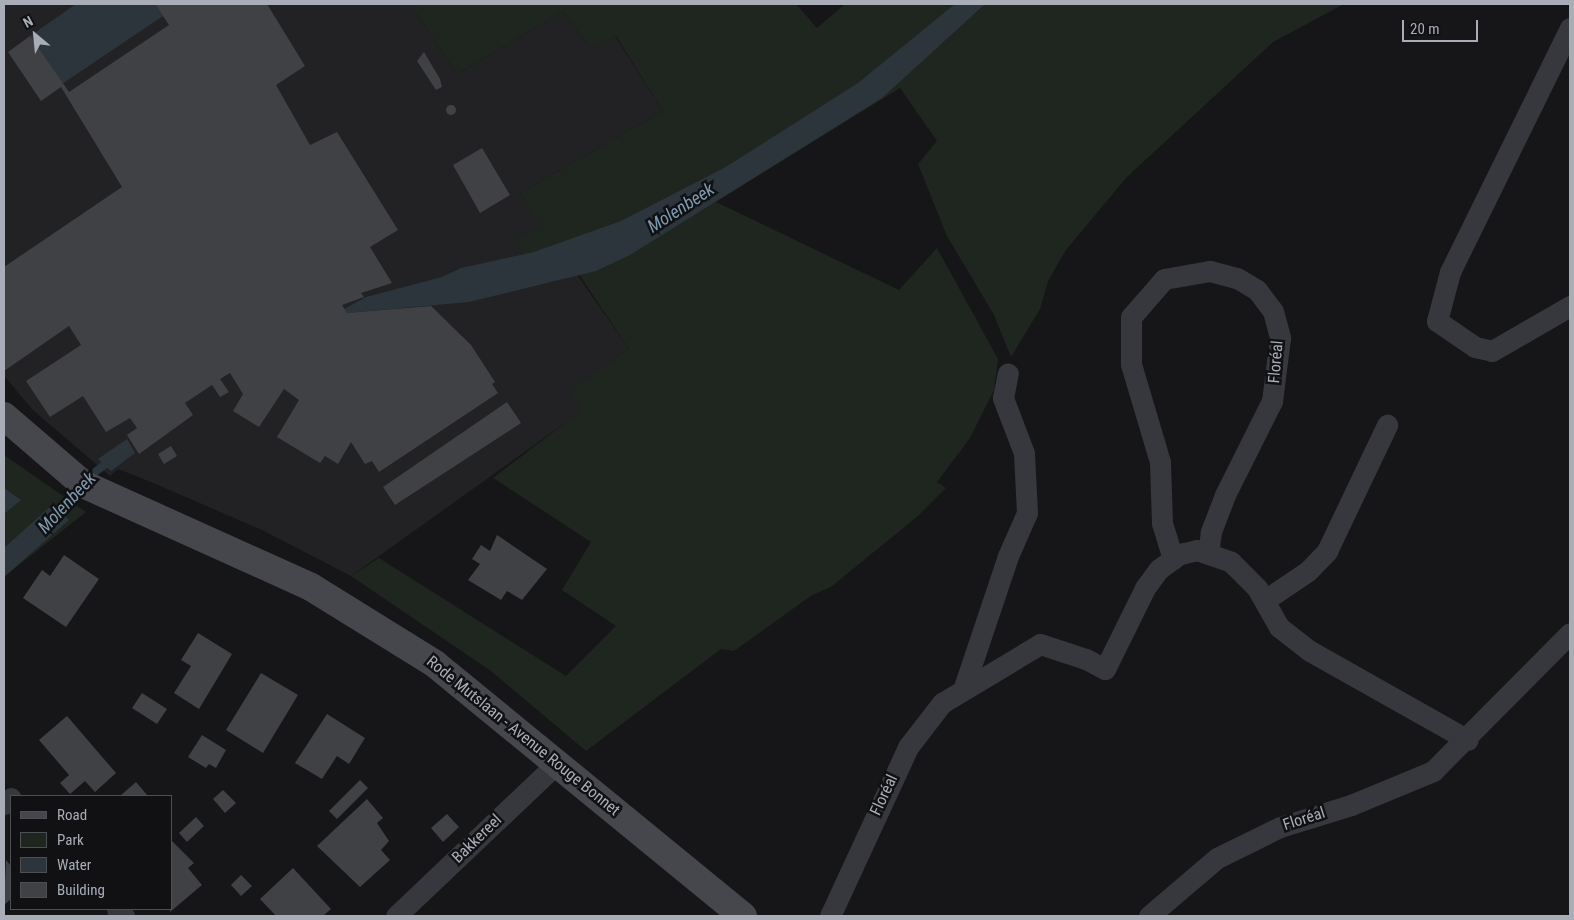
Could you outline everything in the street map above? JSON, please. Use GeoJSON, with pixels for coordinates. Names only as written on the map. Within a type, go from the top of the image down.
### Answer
{"type":"FeatureCollection","features":[{"type":"Feature","properties":{"kind":"street"},"geometry":{"type":"LineString","coordinates":[[1570,28],[1450,272],[1438,321],[1475,347],[1492,351],[1570,306]]}},
{"type":"Feature","properties":{"kind":"street","name":"Floréal"},"geometry":{"type":"LineString","coordinates":[[1173,559],[1162,523],[1160,462],[1131,364],[1132,317],[1164,279],[1210,271],[1237,278],[1258,290],[1273,311],[1280,338],[1272,401],[1225,495],[1211,532],[1208,553]]}},
{"type":"Feature","properties":{"kind":"street"},"geometry":{"type":"LineString","coordinates":[[963,690],[1008,556],[1027,513],[1024,453],[1003,398],[1008,373]]}},
{"type":"Feature","properties":{"kind":"street","name":"Rode Mutslaan - Avenue Rouge Bonnet"},"geometry":{"type":"LineString","coordinates":[[4,416],[68,473],[102,494],[270,567],[346,608],[435,664],[558,762],[743,916]]}},
{"type":"Feature","properties":{"kind":"street"},"geometry":{"type":"LineString","coordinates":[[1264,600],[1308,571],[1328,551],[1387,425]]}},
{"type":"Feature","properties":{"kind":"street","name":"Floréal"},"geometry":{"type":"LineString","coordinates":[[830,916],[908,747],[942,703],[1040,644],[1086,659],[1105,669],[1145,588],[1159,569],[1173,559],[1197,550],[1231,562],[1264,600],[1279,627],[1310,651],[1468,740]]}},
{"type":"Feature","properties":{"kind":"street","name":"Floréal"},"geometry":{"type":"LineString","coordinates":[[1149,916],[1217,858],[1280,827],[1350,804],[1433,771],[1468,740],[1570,633]]}},
{"type":"Feature","properties":{"kind":"street","name":"Bakkereel"},"geometry":{"type":"LineString","coordinates":[[396,916],[558,762]]}},
{"type":"Feature","properties":{"kind":"shaded area"},"geometry":{"type":"Polygon","coordinates":[[[4,4],[410,4],[457,74],[563,11],[592,50],[615,36],[663,111],[520,193],[629,349],[571,391],[582,411],[351,576],[262,530],[151,482],[118,469],[110,476],[34,411],[4,376],[4,4]]]}},
{"type":"Feature","properties":{"kind":"green space"},"geometry":{"type":"Polygon","coordinates":[[[410,4],[796,4],[817,28],[845,4],[1344,4],[1273,42],[1127,177],[1066,250],[1048,281],[1040,309],[1011,357],[994,315],[947,236],[918,164],[937,141],[900,88],[716,202],[899,290],[937,248],[998,359],[994,390],[970,438],[937,482],[946,488],[919,515],[831,587],[812,595],[734,651],[721,649],[586,751],[491,671],[351,576],[379,558],[566,676],[616,626],[562,590],[591,542],[493,478],[581,411],[570,391],[629,349],[570,261],[533,272],[515,240],[540,225],[520,193],[663,111],[616,36],[592,50],[563,11],[457,74],[410,4]]]}},
{"type":"Feature","properties":{"kind":"green space"},"geometry":{"type":"Polygon","coordinates":[[[4,455],[86,512],[4,577],[4,455]]]}},
{"type":"Feature","properties":{"kind":"water"},"geometry":{"type":"Polygon","coordinates":[[[76,4],[155,4],[163,16],[62,84],[30,36],[76,4]]]}},
{"type":"Feature","properties":{"kind":"water"},"geometry":{"type":"Polygon","coordinates":[[[955,4],[985,4],[882,98],[630,255],[596,271],[469,302],[347,313],[344,309],[366,297],[442,277],[461,268],[534,252],[621,221],[724,168],[858,83],[955,4]]]}},
{"type":"Feature","properties":{"kind":"water"},"geometry":{"type":"Polygon","coordinates":[[[127,439],[135,453],[111,471],[98,459],[127,439]]]}},
{"type":"Feature","properties":{"kind":"water"},"geometry":{"type":"Polygon","coordinates":[[[4,488],[21,500],[4,514],[4,488]]]}},
{"type":"Feature","properties":{"kind":"water"},"geometry":{"type":"Polygon","coordinates":[[[52,505],[69,520],[4,577],[4,548],[52,505]]]}},
{"type":"Feature","properties":{"kind":"building"},"geometry":{"type":"Polygon","coordinates":[[[155,4],[267,4],[305,66],[276,85],[310,145],[337,132],[398,230],[370,247],[392,283],[361,293],[364,297],[342,305],[347,313],[431,306],[471,345],[495,382],[492,384],[498,393],[379,472],[372,461],[365,464],[351,442],[338,464],[325,456],[320,463],[277,437],[299,400],[284,389],[259,427],[233,411],[243,394],[230,373],[220,379],[229,392],[220,397],[212,385],[185,403],[193,415],[139,454],[127,435],[137,428],[130,418],[106,432],[83,396],[50,417],[26,381],[81,345],[69,326],[4,371],[4,267],[122,187],[61,87],[41,101],[8,52],[30,36],[69,92],[169,25],[155,4]]]}},
{"type":"Feature","properties":{"kind":"building"},"geometry":{"type":"Polygon","coordinates":[[[424,52],[440,79],[442,87],[436,90],[417,61],[424,52]]]}},
{"type":"Feature","properties":{"kind":"building"},"geometry":{"type":"Polygon","coordinates":[[[451,105],[456,110],[451,115],[446,110],[451,105]]]}},
{"type":"Feature","properties":{"kind":"building"},"geometry":{"type":"Polygon","coordinates":[[[482,148],[510,195],[480,213],[453,165],[482,148]]]}},
{"type":"Feature","properties":{"kind":"building"},"geometry":{"type":"Polygon","coordinates":[[[507,402],[521,423],[395,505],[383,487],[507,402]]]}},
{"type":"Feature","properties":{"kind":"building"},"geometry":{"type":"Polygon","coordinates":[[[171,446],[177,456],[164,464],[158,454],[171,446]]]}},
{"type":"Feature","properties":{"kind":"building"},"geometry":{"type":"Polygon","coordinates":[[[497,535],[547,569],[522,600],[507,591],[501,600],[468,580],[480,564],[472,559],[481,545],[490,551],[497,535]]]}},
{"type":"Feature","properties":{"kind":"building"},"geometry":{"type":"Polygon","coordinates":[[[64,555],[99,579],[66,627],[23,598],[42,570],[50,576],[64,555]]]}},
{"type":"Feature","properties":{"kind":"building"},"geometry":{"type":"Polygon","coordinates":[[[198,633],[232,654],[199,709],[174,693],[191,666],[181,660],[198,633]]]}},
{"type":"Feature","properties":{"kind":"building"},"geometry":{"type":"Polygon","coordinates":[[[261,673],[298,695],[263,753],[226,730],[261,673]]]}},
{"type":"Feature","properties":{"kind":"building"},"geometry":{"type":"Polygon","coordinates":[[[142,693],[167,709],[157,724],[132,708],[142,693]]]}},
{"type":"Feature","properties":{"kind":"building"},"geometry":{"type":"Polygon","coordinates":[[[327,714],[365,738],[349,764],[337,756],[322,779],[295,763],[327,714]]]}},
{"type":"Feature","properties":{"kind":"building"},"geometry":{"type":"Polygon","coordinates":[[[67,716],[116,773],[95,792],[85,781],[70,794],[60,783],[69,775],[39,740],[67,716]]]}},
{"type":"Feature","properties":{"kind":"building"},"geometry":{"type":"Polygon","coordinates":[[[202,735],[226,750],[216,768],[209,764],[206,768],[188,757],[202,735]]]}},
{"type":"Feature","properties":{"kind":"building"},"geometry":{"type":"Polygon","coordinates":[[[360,780],[368,788],[337,819],[329,811],[360,780]]]}},
{"type":"Feature","properties":{"kind":"building"},"geometry":{"type":"Polygon","coordinates":[[[136,782],[147,795],[121,795],[136,782]]]}},
{"type":"Feature","properties":{"kind":"building"},"geometry":{"type":"Polygon","coordinates":[[[223,790],[236,803],[225,813],[213,799],[223,790]]]}},
{"type":"Feature","properties":{"kind":"building"},"geometry":{"type":"Polygon","coordinates":[[[367,799],[383,818],[377,823],[389,841],[381,850],[390,860],[360,887],[317,846],[367,799]]]}},
{"type":"Feature","properties":{"kind":"building"},"geometry":{"type":"Polygon","coordinates":[[[447,814],[459,827],[443,842],[431,828],[447,814]]]}},
{"type":"Feature","properties":{"kind":"building"},"geometry":{"type":"Polygon","coordinates":[[[196,817],[204,826],[187,842],[179,833],[196,817]]]}},
{"type":"Feature","properties":{"kind":"building"},"geometry":{"type":"Polygon","coordinates":[[[172,841],[194,863],[188,868],[202,885],[170,912],[172,910],[172,841]]]}},
{"type":"Feature","properties":{"kind":"building"},"geometry":{"type":"Polygon","coordinates":[[[6,860],[10,865],[10,900],[4,905],[6,860]]]}},
{"type":"Feature","properties":{"kind":"building"},"geometry":{"type":"Polygon","coordinates":[[[293,868],[331,909],[323,916],[276,916],[260,899],[293,868]]]}},
{"type":"Feature","properties":{"kind":"building"},"geometry":{"type":"Polygon","coordinates":[[[241,875],[252,886],[241,896],[231,885],[241,875]]]}},
{"type":"Feature","properties":{"kind":"waterway","name":"Molenbeek"},"geometry":{"type":"LineString","coordinates":[[53,519],[88,477],[111,460]]}}]}
